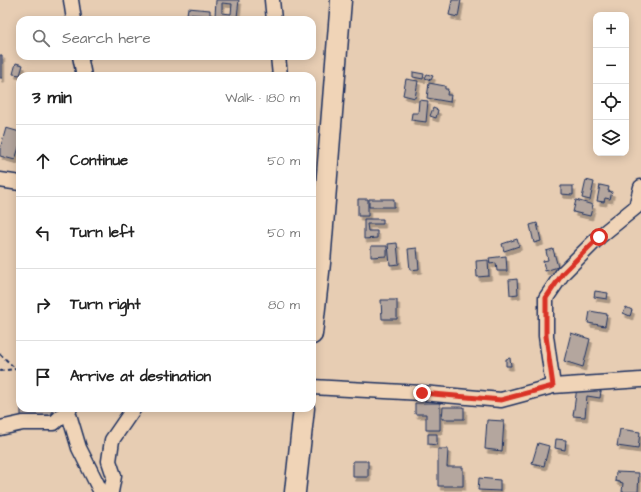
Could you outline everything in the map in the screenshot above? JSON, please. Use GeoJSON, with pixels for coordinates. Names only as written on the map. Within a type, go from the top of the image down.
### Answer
{"type":"FeatureCollection","features":[{"type":"Feature","properties":{"kind":"highway"},"geometry":{"type":"LineString","coordinates":[[316,254],[341,0]]}},
{"type":"Feature","properties":{"kind":"highway"},"geometry":{"type":"LineString","coordinates":[[295,492],[304,412]]}},
{"type":"Feature","properties":{"kind":"street"},"geometry":{"type":"LineString","coordinates":[[71,0],[73,16]]}},
{"type":"Feature","properties":{"kind":"street"},"geometry":{"type":"LineString","coordinates":[[272,0],[274,16]]}},
{"type":"Feature","properties":{"kind":"street"},"geometry":{"type":"LineString","coordinates":[[81,60],[83,72]]}},
{"type":"Feature","properties":{"kind":"street"},"geometry":{"type":"LineString","coordinates":[[278,60],[280,72]]}},
{"type":"Feature","properties":{"kind":"street"},"geometry":{"type":"LineString","coordinates":[[0,180],[16,182]]}},
{"type":"Feature","properties":{"kind":"street"},"geometry":{"type":"LineString","coordinates":[[553,386],[546,336],[546,298],[563,273],[599,237],[638,210],[641,187]]}},
{"type":"Feature","properties":{"kind":"street"},"geometry":{"type":"LineString","coordinates":[[316,387],[422,393],[501,400],[553,386],[641,380]]}},
{"type":"Feature","properties":{"kind":"street"},"geometry":{"type":"LineString","coordinates":[[0,428],[23,423],[54,423],[64,412]]}},
{"type":"Feature","properties":{"kind":"street"},"geometry":{"type":"LineString","coordinates":[[69,412],[78,448],[101,492]]}},
{"type":"Feature","properties":{"kind":"street"},"geometry":{"type":"LineString","coordinates":[[111,492],[114,476],[109,461],[112,440],[131,412]]}},
{"type":"Feature","properties":{"kind":"path"},"geometry":{"type":"LineString","coordinates":[[0,354],[15,369]]}},
{"type":"Feature","properties":{"kind":"path"},"geometry":{"type":"LineString","coordinates":[[0,371],[15,369]]}},
{"type":"Feature","properties":{"kind":"building"},"geometry":{"type":"Polygon","coordinates":[[[216,0],[239,0],[237,16],[215,16],[216,0]],[[222,3],[222,13],[231,14],[232,4],[222,3]]]}},
{"type":"Feature","properties":{"kind":"building"},"geometry":{"type":"Polygon","coordinates":[[[452,0],[461,0],[458,17],[449,15],[452,0]]]}},
{"type":"Feature","properties":{"kind":"building"},"geometry":{"type":"Polygon","coordinates":[[[188,8],[210,10],[210,16],[187,14],[188,8]]]}},
{"type":"Feature","properties":{"kind":"building"},"geometry":{"type":"Polygon","coordinates":[[[0,55],[2,55],[2,78],[0,78],[0,55]]]}},
{"type":"Feature","properties":{"kind":"building"},"geometry":{"type":"Polygon","coordinates":[[[16,63],[23,65],[21,72],[16,72],[16,74],[13,74],[16,63]]]}},
{"type":"Feature","properties":{"kind":"building"},"geometry":{"type":"Polygon","coordinates":[[[413,72],[424,74],[423,79],[413,77],[413,72]]]}},
{"type":"Feature","properties":{"kind":"building"},"geometry":{"type":"Polygon","coordinates":[[[427,74],[433,76],[431,80],[425,78],[427,74]]]}},
{"type":"Feature","properties":{"kind":"building"},"geometry":{"type":"Polygon","coordinates":[[[406,79],[418,81],[415,98],[403,95],[406,79]]]}},
{"type":"Feature","properties":{"kind":"building"},"geometry":{"type":"Polygon","coordinates":[[[429,83],[445,86],[445,89],[448,89],[447,95],[451,95],[450,102],[427,98],[429,83]]]}},
{"type":"Feature","properties":{"kind":"building"},"geometry":{"type":"Polygon","coordinates":[[[419,100],[428,101],[426,122],[411,120],[412,113],[418,113],[419,100]]]}},
{"type":"Feature","properties":{"kind":"building"},"geometry":{"type":"Polygon","coordinates":[[[433,108],[438,110],[436,118],[430,116],[433,108]]]}},
{"type":"Feature","properties":{"kind":"building"},"geometry":{"type":"Polygon","coordinates":[[[6,128],[16,131],[15,160],[0,156],[0,149],[6,128]]]}},
{"type":"Feature","properties":{"kind":"building"},"geometry":{"type":"Polygon","coordinates":[[[586,180],[594,182],[590,200],[582,198],[586,180]]]}},
{"type":"Feature","properties":{"kind":"building"},"geometry":{"type":"Polygon","coordinates":[[[600,185],[609,187],[608,191],[612,192],[610,199],[605,198],[604,202],[597,201],[600,185]]]}},
{"type":"Feature","properties":{"kind":"building"},"geometry":{"type":"Polygon","coordinates":[[[561,186],[573,186],[573,195],[561,194],[561,186]]]}},
{"type":"Feature","properties":{"kind":"building"},"geometry":{"type":"Polygon","coordinates":[[[358,199],[368,199],[368,216],[358,216],[358,199]]]}},
{"type":"Feature","properties":{"kind":"building"},"geometry":{"type":"Polygon","coordinates":[[[369,199],[394,199],[394,207],[369,207],[369,199]]]}},
{"type":"Feature","properties":{"kind":"building"},"geometry":{"type":"Polygon","coordinates":[[[576,200],[593,205],[590,216],[573,212],[576,200]]]}},
{"type":"Feature","properties":{"kind":"building"},"geometry":{"type":"Polygon","coordinates":[[[364,219],[383,219],[383,224],[367,224],[368,231],[377,231],[377,238],[364,239],[364,219]]]}},
{"type":"Feature","properties":{"kind":"building"},"geometry":{"type":"Polygon","coordinates":[[[537,223],[541,241],[534,243],[530,225],[537,223]]]}},
{"type":"Feature","properties":{"kind":"building"},"geometry":{"type":"Polygon","coordinates":[[[517,239],[519,246],[504,251],[502,244],[517,239]]]}},
{"type":"Feature","properties":{"kind":"building"},"geometry":{"type":"Polygon","coordinates":[[[397,243],[399,264],[390,265],[388,244],[397,243]]]}},
{"type":"Feature","properties":{"kind":"building"},"geometry":{"type":"Polygon","coordinates":[[[371,246],[387,246],[387,256],[371,257],[371,246]]]}},
{"type":"Feature","properties":{"kind":"building"},"geometry":{"type":"Polygon","coordinates":[[[417,248],[419,269],[410,270],[408,249],[417,248]]]}},
{"type":"Feature","properties":{"kind":"building"},"geometry":{"type":"Polygon","coordinates":[[[553,249],[558,267],[545,271],[543,261],[548,260],[546,251],[553,249]]]}},
{"type":"Feature","properties":{"kind":"building"},"geometry":{"type":"Polygon","coordinates":[[[506,256],[507,271],[497,271],[496,263],[490,264],[489,258],[506,256]]]}},
{"type":"Feature","properties":{"kind":"building"},"geometry":{"type":"Polygon","coordinates":[[[488,260],[489,276],[477,277],[476,261],[488,260]]]}},
{"type":"Feature","properties":{"kind":"building"},"geometry":{"type":"Polygon","coordinates":[[[517,279],[518,294],[510,295],[509,280],[517,279]]]}},
{"type":"Feature","properties":{"kind":"building"},"geometry":{"type":"Polygon","coordinates":[[[595,291],[608,293],[607,299],[594,297],[595,291]]]}},
{"type":"Feature","properties":{"kind":"building"},"geometry":{"type":"Polygon","coordinates":[[[381,300],[397,300],[397,319],[382,319],[381,300]]]}},
{"type":"Feature","properties":{"kind":"building"},"geometry":{"type":"Polygon","coordinates":[[[626,307],[632,310],[630,316],[623,313],[626,307]]]}},
{"type":"Feature","properties":{"kind":"building"},"geometry":{"type":"Polygon","coordinates":[[[590,311],[607,314],[605,326],[588,323],[590,311]]]}},
{"type":"Feature","properties":{"kind":"building"},"geometry":{"type":"Polygon","coordinates":[[[571,333],[590,339],[583,367],[564,361],[571,333]]]}},
{"type":"Feature","properties":{"kind":"building"},"geometry":{"type":"Polygon","coordinates":[[[510,358],[511,366],[506,366],[506,359],[510,358]]]}},
{"type":"Feature","properties":{"kind":"building"},"geometry":{"type":"Polygon","coordinates":[[[577,387],[601,391],[600,398],[587,396],[585,417],[573,416],[577,387]]]}},
{"type":"Feature","properties":{"kind":"building"},"geometry":{"type":"Polygon","coordinates":[[[415,403],[440,403],[440,430],[426,430],[426,414],[415,414],[415,403]]]}},
{"type":"Feature","properties":{"kind":"building"},"geometry":{"type":"Polygon","coordinates":[[[443,407],[464,407],[464,419],[442,419],[443,407]]]}},
{"type":"Feature","properties":{"kind":"building"},"geometry":{"type":"Polygon","coordinates":[[[21,412],[52,412],[52,417],[21,417],[21,412]]]}},
{"type":"Feature","properties":{"kind":"building"},"geometry":{"type":"Polygon","coordinates":[[[487,420],[504,421],[502,451],[485,449],[487,420]]]}},
{"type":"Feature","properties":{"kind":"building"},"geometry":{"type":"Polygon","coordinates":[[[620,429],[640,432],[638,449],[617,446],[620,429]]]}},
{"type":"Feature","properties":{"kind":"building"},"geometry":{"type":"Polygon","coordinates":[[[428,434],[437,434],[437,445],[428,444],[428,434]]]}},
{"type":"Feature","properties":{"kind":"building"},"geometry":{"type":"Polygon","coordinates":[[[556,439],[566,440],[565,450],[555,448],[556,439]]]}},
{"type":"Feature","properties":{"kind":"building"},"geometry":{"type":"Polygon","coordinates":[[[538,443],[549,446],[544,466],[532,463],[538,443]]]}},
{"type":"Feature","properties":{"kind":"building"},"geometry":{"type":"Polygon","coordinates":[[[438,449],[448,449],[447,467],[463,467],[463,486],[438,486],[438,449]]]}},
{"type":"Feature","properties":{"kind":"building"},"geometry":{"type":"Polygon","coordinates":[[[353,461],[368,461],[368,477],[353,477],[353,461]]]}},
{"type":"Feature","properties":{"kind":"building"},"geometry":{"type":"Polygon","coordinates":[[[616,472],[639,473],[638,492],[622,492],[623,483],[615,481],[616,472]]]}},
{"type":"Feature","properties":{"kind":"building"},"geometry":{"type":"Polygon","coordinates":[[[479,478],[500,480],[500,491],[478,490],[479,478]]]}},
{"type":"Feature","properties":{"kind":"route"},"geometry":{"type":"LineString","coordinates":[[422,393],[501,400],[553,386],[546,336],[546,298],[563,273],[599,237]]}}]}
